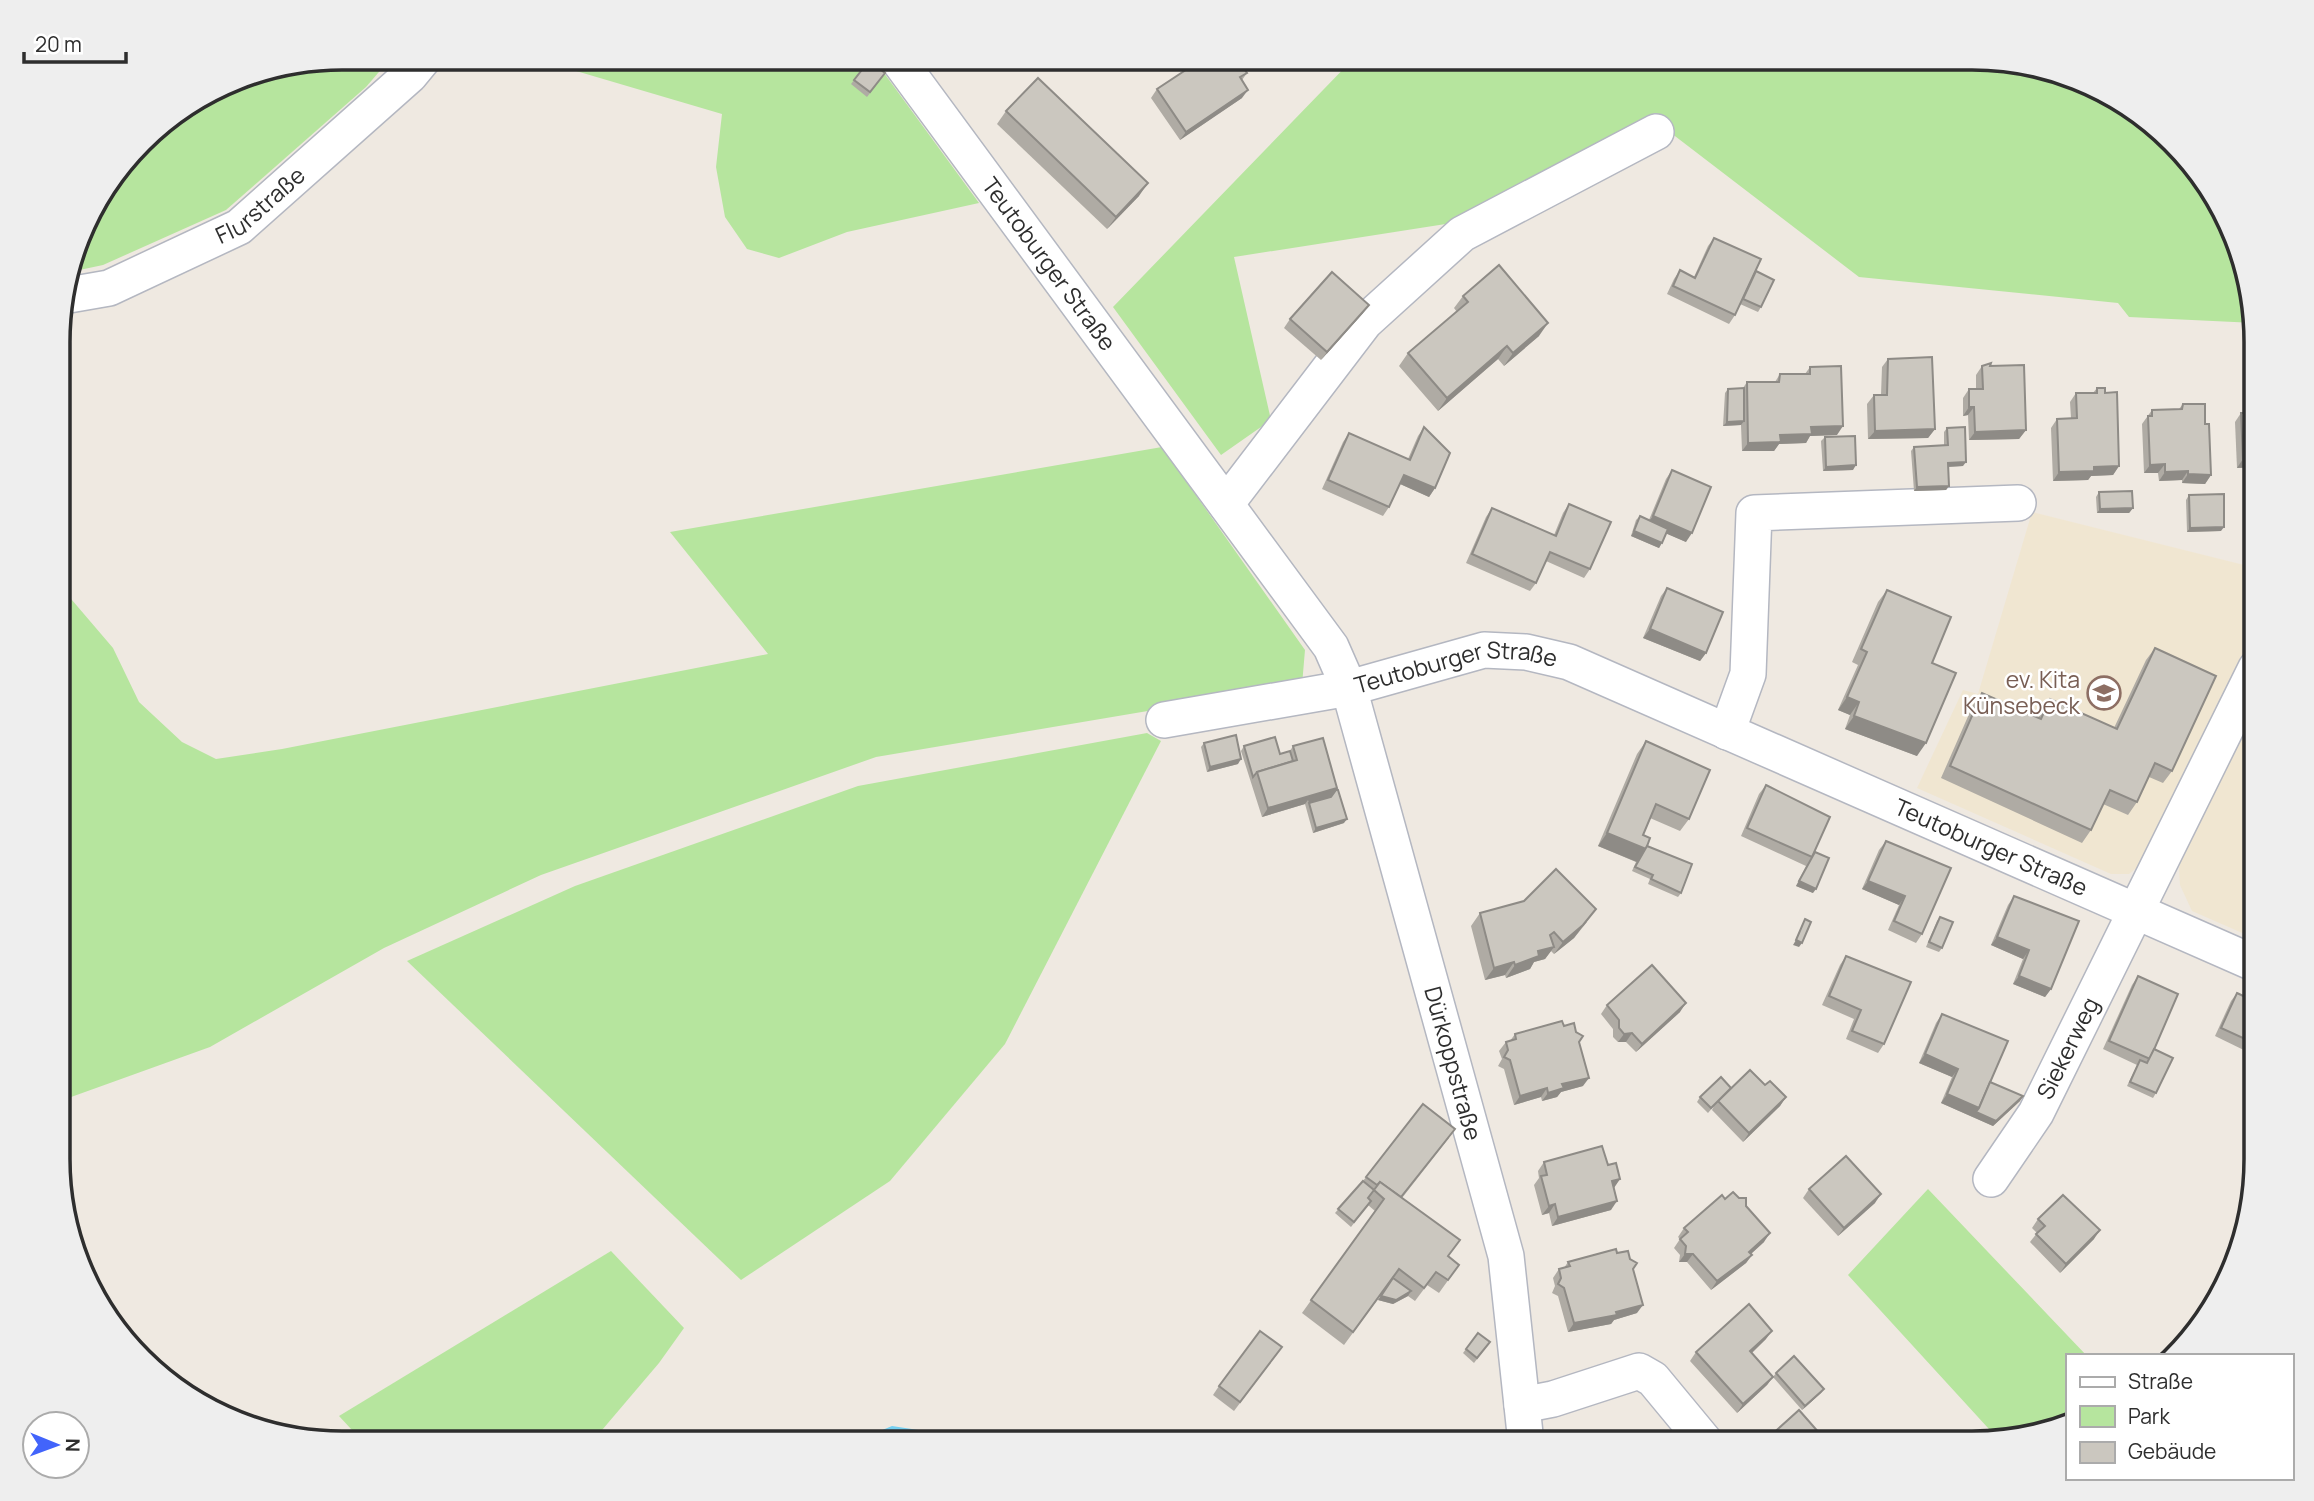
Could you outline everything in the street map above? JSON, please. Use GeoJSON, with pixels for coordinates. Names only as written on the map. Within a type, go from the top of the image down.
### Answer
{"type":"FeatureCollection","features":[{"type":"Feature","properties":{"kind":"street","name":"Flurstraße"},"geometry":{"type":"LineString","coordinates":[[74,294],[109,288],[239,227],[414,70]]}},
{"type":"Feature","properties":{"kind":"street","name":"Teutoburger Straße"},"geometry":{"type":"LineString","coordinates":[[906,70],[1331,647],[1349,688],[1484,650],[1526,652],[1569,663],[2244,959]]}},
{"type":"Feature","properties":{"kind":"street"},"geometry":{"type":"LineString","coordinates":[[1226,504],[1365,321],[1462,234],[1656,132]]}},
{"type":"Feature","properties":{"kind":"street"},"geometry":{"type":"LineString","coordinates":[[1727,732],[1748,674],[1754,513],[2018,503]]}},
{"type":"Feature","properties":{"kind":"street"},"geometry":{"type":"LineString","coordinates":[[1164,720],[1349,688]]}},
{"type":"Feature","properties":{"kind":"street","name":"Dürkoppstraße"},"geometry":{"type":"LineString","coordinates":[[1349,688],[1506,1256],[1525,1431]]}},
{"type":"Feature","properties":{"kind":"street","name":"Siekerweg"},"geometry":{"type":"LineString","coordinates":[[1991,1179],[2036,1113],[2244,692]]}},
{"type":"Feature","properties":{"kind":"street"},"geometry":{"type":"LineString","coordinates":[[1522,1405],[1553,1399],[1639,1371],[1653,1378],[1696,1431]]}},
{"type":"Feature","properties":{"kind":"shaded area","name":"ev. Kita Künsebeck"},"geometry":{"type":"Polygon","coordinates":[[[2032,512],[2244,565],[2244,667],[2145,861],[2129,874],[2111,874],[1917,788],[1963,690],[1978,694],[2032,512]]]}},
{"type":"Feature","properties":{"kind":"shaded area"},"geometry":{"type":"Polygon","coordinates":[[[2244,733],[2244,934],[2192,911],[2180,885],[2179,868],[2182,856],[2244,733]]]}},
{"type":"Feature","properties":{"kind":"green space"},"geometry":{"type":"Polygon","coordinates":[[[381,70],[366,87],[226,210],[103,265],[80,270],[106,206],[126,176],[176,126],[222,98],[272,79],[307,72],[381,70]]]}},
{"type":"Feature","properties":{"kind":"green space"},"geometry":{"type":"Polygon","coordinates":[[[573,70],[882,70],[979,203],[847,232],[779,258],[747,249],[725,217],[716,167],[722,114],[573,70]]]}},
{"type":"Feature","properties":{"kind":"green space"},"geometry":{"type":"Polygon","coordinates":[[[1342,70],[1972,70],[2025,75],[2076,91],[2108,106],[2138,126],[2164,150],[2188,176],[2216,222],[2235,272],[2243,322],[2129,317],[2118,303],[1859,277],[1654,120],[1452,223],[1234,257],[1271,420],[1221,455],[1113,307],[1342,70]]]}},
{"type":"Feature","properties":{"kind":"green space"},"geometry":{"type":"Polygon","coordinates":[[[1162,447],[1305,650],[1302,685],[876,757],[541,875],[384,948],[210,1047],[70,1097],[70,598],[113,648],[139,702],[182,742],[216,759],[282,749],[768,654],[670,532],[1162,447]]]}},
{"type":"Feature","properties":{"kind":"green space"},"geometry":{"type":"Polygon","coordinates":[[[1147,733],[1161,741],[1005,1044],[890,1181],[741,1280],[407,961],[575,886],[858,786],[1147,733]]]}},
{"type":"Feature","properties":{"kind":"green space"},"geometry":{"type":"Polygon","coordinates":[[[1928,1189],[2085,1354],[2066,1354],[2066,1414],[2025,1426],[1990,1430],[1848,1275],[1928,1189]]]}},
{"type":"Feature","properties":{"kind":"green space"},"geometry":{"type":"Polygon","coordinates":[[[611,1251],[684,1328],[659,1363],[601,1431],[353,1431],[339,1416],[611,1251]]]}},
{"type":"Feature","properties":{"kind":"water"},"geometry":{"type":"Polygon","coordinates":[[[892,1426],[925,1431],[880,1431],[892,1426]]]}},
{"type":"Feature","properties":{"kind":"building"},"geometry":{"type":"Polygon","coordinates":[[[862,70],[881,70],[885,73],[870,92],[854,80],[862,70]]]}},
{"type":"Feature","properties":{"kind":"building"},"geometry":{"type":"Polygon","coordinates":[[[1186,70],[1245,70],[1247,73],[1240,77],[1248,90],[1186,132],[1157,89],[1186,70]]]}},
{"type":"Feature","properties":{"kind":"building"},"geometry":{"type":"Polygon","coordinates":[[[1038,78],[1148,183],[1116,217],[1006,111],[1038,78]]]}},
{"type":"Feature","properties":{"kind":"building"},"geometry":{"type":"Polygon","coordinates":[[[1714,238],[1761,259],[1735,315],[1673,286],[1680,270],[1695,278],[1714,238]]]}},
{"type":"Feature","properties":{"kind":"building"},"geometry":{"type":"Polygon","coordinates":[[[1499,265],[1548,323],[1513,353],[1507,346],[1447,398],[1408,353],[1468,302],[1463,296],[1499,265]]]}},
{"type":"Feature","properties":{"kind":"building"},"geometry":{"type":"Polygon","coordinates":[[[1756,271],[1774,280],[1761,307],[1743,299],[1756,271]]]}},
{"type":"Feature","properties":{"kind":"building"},"geometry":{"type":"Polygon","coordinates":[[[1332,272],[1369,305],[1327,352],[1290,319],[1332,272]]]}},
{"type":"Feature","properties":{"kind":"building"},"geometry":{"type":"Polygon","coordinates":[[[1932,357],[1935,429],[1875,431],[1874,395],[1887,395],[1888,359],[1932,357]]]}},
{"type":"Feature","properties":{"kind":"building"},"geometry":{"type":"Polygon","coordinates":[[[1991,363],[1990,366],[2024,365],[2026,430],[1975,432],[1974,407],[1969,407],[1969,389],[1983,389],[1982,366],[1991,363]]]}},
{"type":"Feature","properties":{"kind":"building"},"geometry":{"type":"Polygon","coordinates":[[[1841,366],[1843,426],[1811,427],[1812,434],[1780,435],[1781,442],[1748,443],[1747,382],[1779,382],[1780,374],[1810,374],[1810,367],[1841,366]]]}},
{"type":"Feature","properties":{"kind":"building"},"geometry":{"type":"Polygon","coordinates":[[[1744,388],[1744,421],[1727,422],[1728,389],[1744,388]]]}},
{"type":"Feature","properties":{"kind":"building"},"geometry":{"type":"Polygon","coordinates":[[[2097,388],[2105,388],[2105,393],[2117,392],[2119,466],[2094,467],[2094,471],[2059,472],[2057,419],[2077,418],[2076,393],[2097,393],[2097,388]]]}},
{"type":"Feature","properties":{"kind":"building"},"geometry":{"type":"Polygon","coordinates":[[[2183,404],[2205,404],[2205,424],[2209,424],[2211,475],[2188,474],[2188,471],[2165,472],[2165,464],[2150,465],[2148,416],[2152,416],[2152,410],[2182,409],[2183,404]]]}},
{"type":"Feature","properties":{"kind":"building"},"geometry":{"type":"Polygon","coordinates":[[[2241,413],[2244,413],[2243,459],[2241,413]]]}},
{"type":"Feature","properties":{"kind":"building"},"geometry":{"type":"Polygon","coordinates":[[[1424,427],[1450,453],[1435,488],[1404,475],[1389,507],[1328,480],[1349,433],[1410,460],[1424,427]]]}},
{"type":"Feature","properties":{"kind":"building"},"geometry":{"type":"Polygon","coordinates":[[[1965,427],[1966,462],[1948,463],[1949,486],[1917,487],[1914,447],[1948,445],[1947,428],[1965,427]]]}},
{"type":"Feature","properties":{"kind":"building"},"geometry":{"type":"Polygon","coordinates":[[[1855,436],[1856,465],[1826,467],[1825,437],[1855,436]]]}},
{"type":"Feature","properties":{"kind":"building"},"geometry":{"type":"Polygon","coordinates":[[[1672,470],[1711,487],[1692,533],[1653,516],[1672,470]]]}},
{"type":"Feature","properties":{"kind":"building"},"geometry":{"type":"Polygon","coordinates":[[[2132,491],[2133,508],[2100,509],[2099,492],[2132,491]]]}},
{"type":"Feature","properties":{"kind":"building"},"geometry":{"type":"Polygon","coordinates":[[[2224,494],[2224,527],[2190,528],[2189,495],[2224,494]]]}},
{"type":"Feature","properties":{"kind":"building"},"geometry":{"type":"Polygon","coordinates":[[[1569,504],[1611,522],[1590,569],[1550,552],[1536,583],[1472,554],[1492,508],[1556,536],[1569,504]]]}},
{"type":"Feature","properties":{"kind":"building"},"geometry":{"type":"Polygon","coordinates":[[[1640,516],[1668,529],[1662,543],[1634,531],[1640,516]]]}},
{"type":"Feature","properties":{"kind":"building"},"geometry":{"type":"Polygon","coordinates":[[[1667,588],[1723,612],[1706,653],[1650,629],[1667,588]]]}},
{"type":"Feature","properties":{"kind":"building"},"geometry":{"type":"Polygon","coordinates":[[[1887,590],[1951,617],[1932,663],[1956,673],[1926,743],[1854,716],[1859,702],[1847,697],[1867,652],[1861,649],[1887,590]]]}},
{"type":"Feature","properties":{"kind":"building"},"geometry":{"type":"Polygon","coordinates":[[[2155,648],[2216,676],[2172,771],[2155,763],[2137,802],[2110,790],[2091,830],[1950,766],[1982,693],[2041,719],[2050,699],[2117,729],[2155,648]]]}},
{"type":"Feature","properties":{"kind":"building"},"geometry":{"type":"Polygon","coordinates":[[[1236,735],[1241,759],[1210,767],[1204,743],[1236,735]]]}},
{"type":"Feature","properties":{"kind":"building"},"geometry":{"type":"Polygon","coordinates":[[[1275,737],[1280,754],[1290,751],[1293,761],[1257,772],[1253,777],[1244,746],[1275,737]]]}},
{"type":"Feature","properties":{"kind":"building"},"geometry":{"type":"Polygon","coordinates":[[[1323,738],[1337,788],[1268,808],[1257,772],[1297,760],[1293,746],[1323,738]]]}},
{"type":"Feature","properties":{"kind":"building"},"geometry":{"type":"Polygon","coordinates":[[[1646,741],[1710,770],[1689,819],[1656,804],[1643,835],[1650,838],[1646,849],[1607,833],[1646,741]]]}},
{"type":"Feature","properties":{"kind":"building"},"geometry":{"type":"Polygon","coordinates":[[[1766,785],[1830,817],[1812,857],[1747,828],[1766,785]]]}},
{"type":"Feature","properties":{"kind":"building"},"geometry":{"type":"Polygon","coordinates":[[[1336,790],[1347,819],[1316,828],[1309,803],[1331,797],[1336,790]]]}},
{"type":"Feature","properties":{"kind":"building"},"geometry":{"type":"Polygon","coordinates":[[[1886,841],[1951,868],[1922,934],[1894,921],[1905,896],[1868,881],[1886,841]]]}},
{"type":"Feature","properties":{"kind":"building"},"geometry":{"type":"Polygon","coordinates":[[[1647,846],[1692,864],[1681,893],[1651,879],[1653,875],[1635,867],[1647,846]]]}},
{"type":"Feature","properties":{"kind":"building"},"geometry":{"type":"Polygon","coordinates":[[[1815,852],[1829,858],[1816,889],[1799,881],[1815,852]]]}},
{"type":"Feature","properties":{"kind":"building"},"geometry":{"type":"Polygon","coordinates":[[[1556,869],[1596,909],[1583,925],[1563,942],[1554,932],[1550,935],[1554,947],[1538,951],[1539,956],[1515,965],[1514,962],[1494,968],[1480,913],[1524,901],[1556,869]]]}},
{"type":"Feature","properties":{"kind":"building"},"geometry":{"type":"Polygon","coordinates":[[[2014,896],[2079,921],[2051,989],[2019,976],[2029,950],[1997,937],[2014,896]]]}},
{"type":"Feature","properties":{"kind":"building"},"geometry":{"type":"Polygon","coordinates":[[[1940,917],[1953,922],[1942,948],[1929,942],[1940,917]]]}},
{"type":"Feature","properties":{"kind":"building"},"geometry":{"type":"Polygon","coordinates":[[[1805,919],[1811,922],[1802,943],[1796,940],[1805,919]]]}},
{"type":"Feature","properties":{"kind":"building"},"geometry":{"type":"Polygon","coordinates":[[[1846,956],[1911,982],[1884,1044],[1852,1031],[1861,1010],[1829,996],[1846,956]]]}},
{"type":"Feature","properties":{"kind":"building"},"geometry":{"type":"Polygon","coordinates":[[[1652,965],[1686,1003],[1642,1044],[1632,1033],[1624,1034],[1619,1028],[1619,1020],[1607,1005],[1652,965]]]}},
{"type":"Feature","properties":{"kind":"building"},"geometry":{"type":"Polygon","coordinates":[[[2138,976],[2178,994],[2150,1059],[2109,1041],[2138,976]]]}},
{"type":"Feature","properties":{"kind":"building"},"geometry":{"type":"Polygon","coordinates":[[[2237,993],[2244,996],[2244,1039],[2221,1028],[2237,993]]]}},
{"type":"Feature","properties":{"kind":"building"},"geometry":{"type":"Polygon","coordinates":[[[1942,1014],[2008,1041],[1979,1108],[1947,1094],[1958,1069],[1925,1054],[1942,1014]]]}},
{"type":"Feature","properties":{"kind":"building"},"geometry":{"type":"Polygon","coordinates":[[[1562,1021],[1564,1026],[1574,1023],[1576,1032],[1583,1036],[1579,1042],[1589,1078],[1562,1084],[1564,1088],[1548,1093],[1547,1088],[1520,1096],[1510,1060],[1504,1057],[1508,1050],[1506,1042],[1516,1039],[1515,1034],[1562,1021]]]}},
{"type":"Feature","properties":{"kind":"building"},"geometry":{"type":"Polygon","coordinates":[[[2154,1049],[2173,1058],[2156,1093],[2130,1082],[2140,1060],[2147,1063],[2154,1049]]]}},
{"type":"Feature","properties":{"kind":"building"},"geometry":{"type":"Polygon","coordinates":[[[1750,1070],[1765,1085],[1770,1081],[1786,1097],[1749,1133],[1718,1101],[1750,1070]]]}},
{"type":"Feature","properties":{"kind":"building"},"geometry":{"type":"Polygon","coordinates":[[[1721,1077],[1731,1088],[1711,1108],[1700,1097],[1721,1077]]]}},
{"type":"Feature","properties":{"kind":"building"},"geometry":{"type":"Polygon","coordinates":[[[1990,1082],[2023,1096],[1996,1121],[1976,1112],[1990,1082]]]}},
{"type":"Feature","properties":{"kind":"building"},"geometry":{"type":"Polygon","coordinates":[[[1423,1104],[1455,1129],[1401,1197],[1380,1182],[1377,1185],[1366,1177],[1423,1104]]]}},
{"type":"Feature","properties":{"kind":"building"},"geometry":{"type":"Polygon","coordinates":[[[1602,1146],[1608,1165],[1616,1163],[1620,1179],[1612,1181],[1617,1201],[1558,1217],[1555,1204],[1549,1206],[1541,1176],[1547,1175],[1544,1162],[1602,1146]]]}},
{"type":"Feature","properties":{"kind":"building"},"geometry":{"type":"Polygon","coordinates":[[[1846,1156],[1881,1194],[1844,1228],[1809,1189],[1846,1156]]]}},
{"type":"Feature","properties":{"kind":"building"},"geometry":{"type":"Polygon","coordinates":[[[1363,1181],[1374,1190],[1368,1198],[1371,1201],[1354,1222],[1338,1209],[1363,1181]]]}},
{"type":"Feature","properties":{"kind":"building"},"geometry":{"type":"Polygon","coordinates":[[[1380,1182],[1460,1240],[1448,1256],[1459,1265],[1448,1280],[1436,1272],[1424,1288],[1399,1269],[1353,1332],[1311,1300],[1384,1199],[1374,1190],[1380,1182]]]}},
{"type":"Feature","properties":{"kind":"building"},"geometry":{"type":"Polygon","coordinates":[[[1733,1192],[1739,1198],[1746,1198],[1746,1206],[1770,1233],[1749,1252],[1752,1255],[1717,1281],[1693,1254],[1685,1254],[1686,1246],[1680,1239],[1688,1232],[1684,1228],[1722,1195],[1725,1199],[1733,1192]]]}},
{"type":"Feature","properties":{"kind":"building"},"geometry":{"type":"Polygon","coordinates":[[[2063,1195],[2100,1230],[2066,1264],[2036,1234],[2045,1226],[2038,1219],[2063,1195]]]}},
{"type":"Feature","properties":{"kind":"building"},"geometry":{"type":"Polygon","coordinates":[[[1616,1249],[1617,1253],[1628,1251],[1630,1259],[1637,1263],[1633,1269],[1643,1305],[1616,1312],[1617,1315],[1574,1323],[1564,1288],[1558,1284],[1561,1278],[1559,1269],[1570,1266],[1568,1262],[1616,1249]]]}},
{"type":"Feature","properties":{"kind":"building"},"geometry":{"type":"Polygon","coordinates":[[[1393,1278],[1411,1291],[1396,1300],[1381,1296],[1393,1278]]]}},
{"type":"Feature","properties":{"kind":"building"},"geometry":{"type":"Polygon","coordinates":[[[1749,1304],[1772,1331],[1750,1351],[1773,1377],[1743,1404],[1696,1352],[1749,1304]]]}},
{"type":"Feature","properties":{"kind":"building"},"geometry":{"type":"Polygon","coordinates":[[[1260,1331],[1282,1347],[1240,1402],[1219,1386],[1260,1331]]]}},
{"type":"Feature","properties":{"kind":"building"},"geometry":{"type":"Polygon","coordinates":[[[1478,1333],[1490,1342],[1477,1358],[1466,1349],[1478,1333]]]}},
{"type":"Feature","properties":{"kind":"building"},"geometry":{"type":"Polygon","coordinates":[[[1794,1356],[1824,1389],[1805,1406],[1776,1373],[1794,1356]]]}},
{"type":"Feature","properties":{"kind":"building"},"geometry":{"type":"Polygon","coordinates":[[[1799,1410],[1817,1431],[1776,1431],[1799,1410]]]}},
{"type":"Feature","properties":{"kind":"place","name":"ev. Kita Künsebeck"},"geometry":{"type":"Point","coordinates":[2104,693]}}]}
